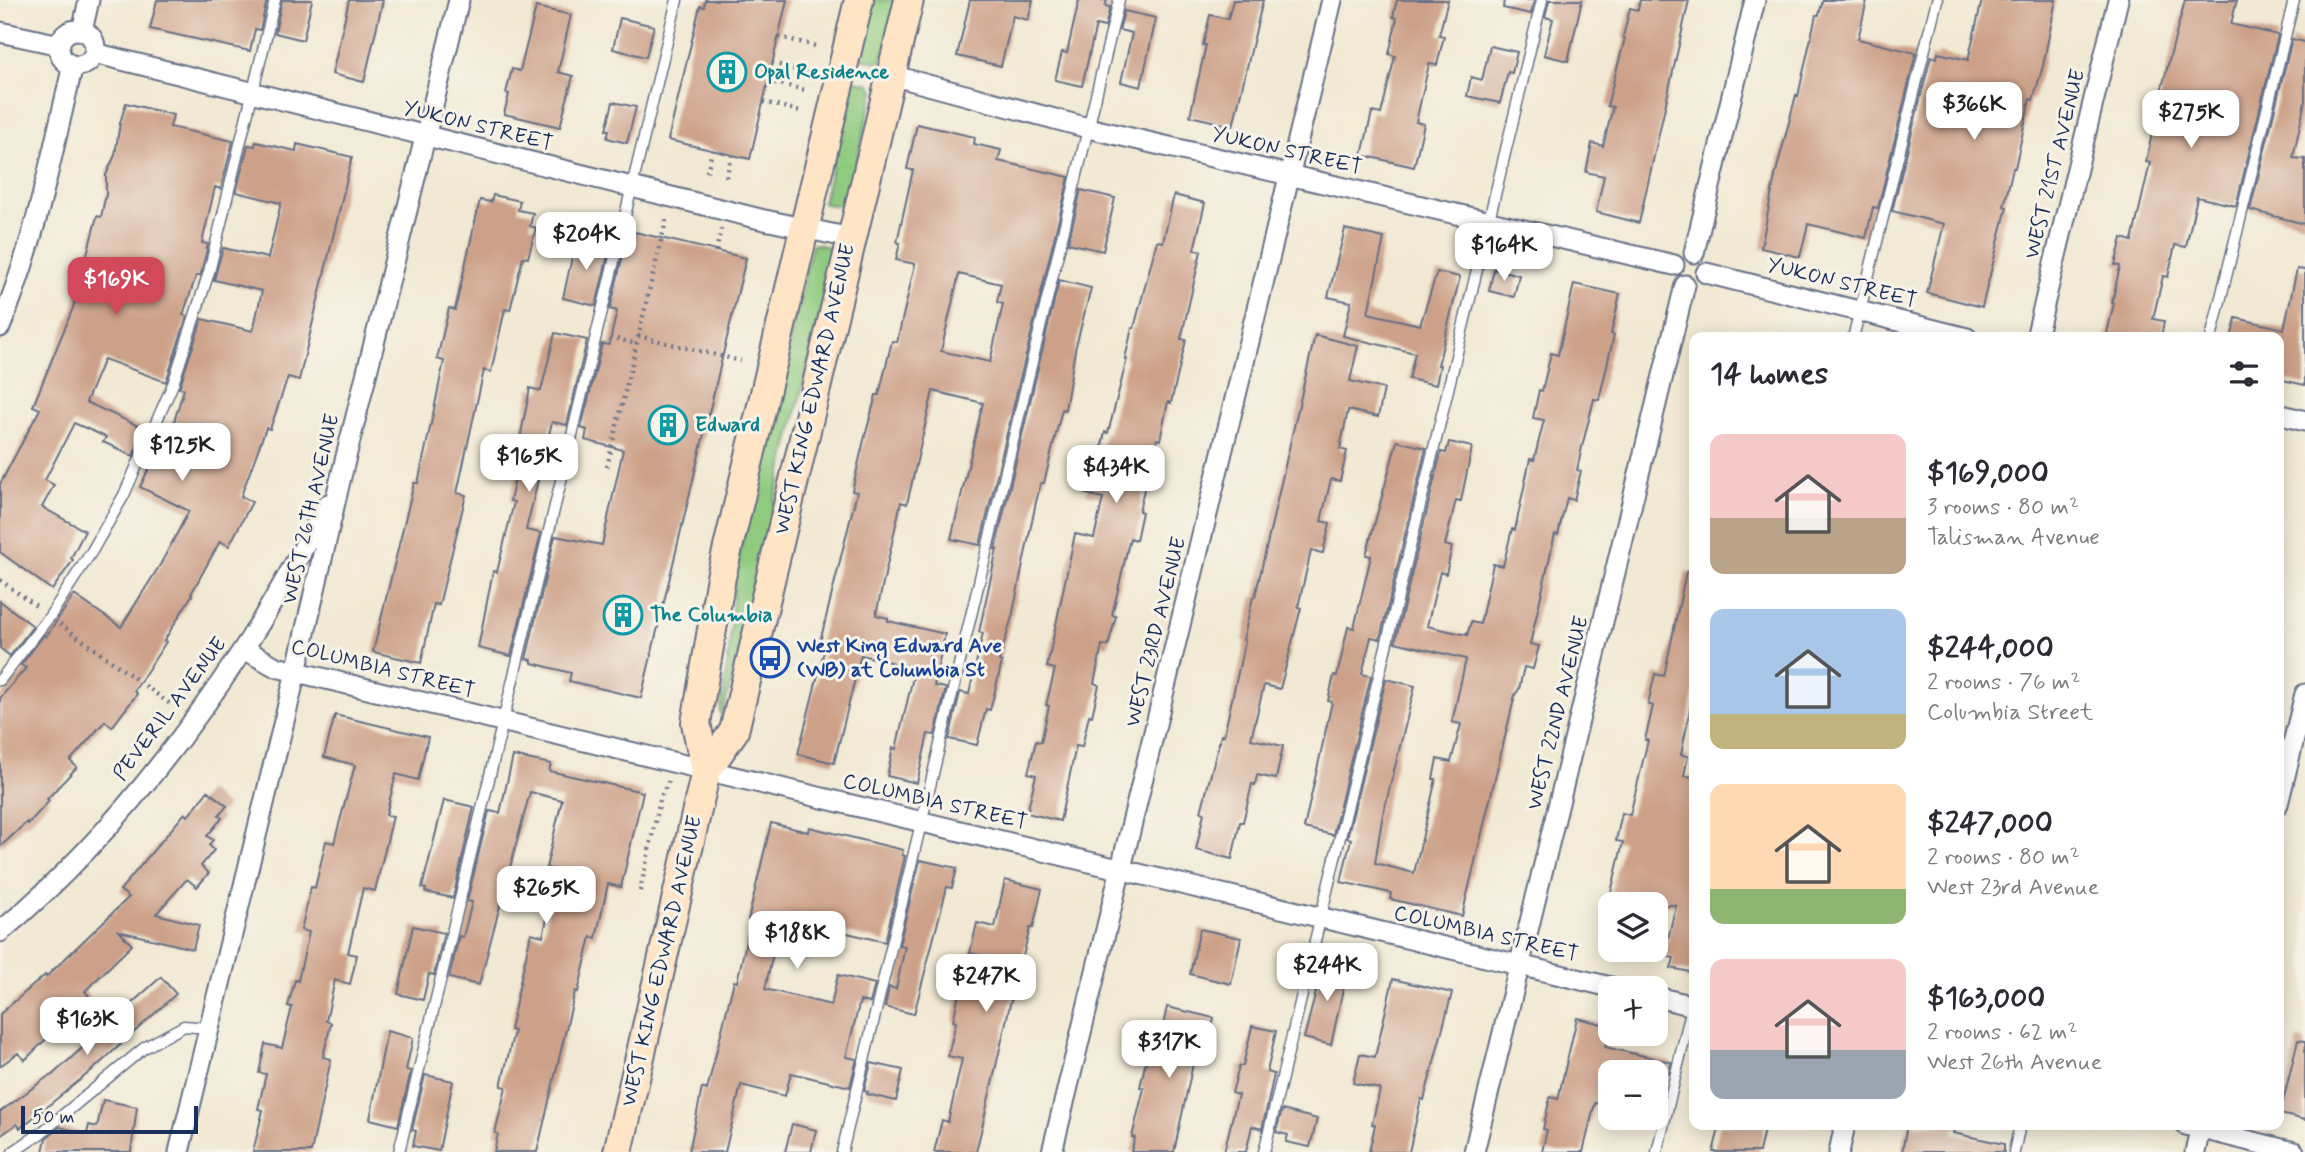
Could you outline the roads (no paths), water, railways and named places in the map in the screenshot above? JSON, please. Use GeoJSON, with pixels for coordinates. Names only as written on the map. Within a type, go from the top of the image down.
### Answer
{"type":"FeatureCollection","features":[{"type":"Feature","properties":{"kind":"main road","name":"WEST KING EDWARD AVENUE"},"geometry":{"type":"LineString","coordinates":[[706,771],[696,723],[721,577],[859,0]]}},
{"type":"Feature","properties":{"kind":"main road","name":"WEST KING EDWARD AVENUE"},"geometry":{"type":"LineString","coordinates":[[618,1152],[706,771],[734,731],[909,0]]}},
{"type":"Feature","properties":{"kind":"street"},"geometry":{"type":"LineString","coordinates":[[82,31],[89,0]]}},
{"type":"Feature","properties":{"kind":"street","name":"WEST 26TH AVENUE"},"geometry":{"type":"LineString","coordinates":[[179,1152],[459,0]]}},
{"type":"Feature","properties":{"kind":"street","name":"WEST 23RD AVENUE"},"geometry":{"type":"LineString","coordinates":[[1052,1152],[1332,0]]}},
{"type":"Feature","properties":{"kind":"street"},"geometry":{"type":"LineString","coordinates":[[1694,254],[1755,0]]}},
{"type":"Feature","properties":{"kind":"street","name":"WEST 21ST AVENUE"},"geometry":{"type":"LineString","coordinates":[[2037,332],[2118,0]]}},
{"type":"Feature","properties":{"kind":"street"},"geometry":{"type":"LineString","coordinates":[[76,30],[82,31],[94,42],[94,53],[84,65],[73,65],[61,55],[60,44],[65,35],[76,30]]}},
{"type":"Feature","properties":{"kind":"street"},"geometry":{"type":"LineString","coordinates":[[0,32],[60,44]]}},
{"type":"Feature","properties":{"kind":"street","name":"YUKON STREET"},"geometry":{"type":"LineString","coordinates":[[94,53],[426,137],[851,238]]}},
{"type":"Feature","properties":{"kind":"street"},"geometry":{"type":"LineString","coordinates":[[0,327],[34,231],[73,65]]}},
{"type":"Feature","properties":{"kind":"street","name":"YUKON STREET"},"geometry":{"type":"LineString","coordinates":[[891,75],[1088,128],[1674,265]]}},
{"type":"Feature","properties":{"kind":"street"},"geometry":{"type":"LineString","coordinates":[[1684,254],[1694,254],[1705,263],[1706,273],[1696,284],[1685,285],[1675,275],[1674,265],[1684,254]]}},
{"type":"Feature","properties":{"kind":"street","name":"YUKON STREET"},"geometry":{"type":"LineString","coordinates":[[1706,273],[1943,332]]}},
{"type":"Feature","properties":{"kind":"street","name":"WEST 22ND AVENUE"},"geometry":{"type":"LineString","coordinates":[[1474,1152],[1685,285]]}},
{"type":"Feature","properties":{"kind":"street"},"geometry":{"type":"LineString","coordinates":[[2284,416],[2305,421]]}},
{"type":"Feature","properties":{"kind":"street","name":"PEVERIL AVENUE"},"geometry":{"type":"LineString","coordinates":[[0,932],[90,848],[194,721],[244,649],[339,485]]}},
{"type":"Feature","properties":{"kind":"street","name":"COLUMBIA STREET"},"geometry":{"type":"LineString","coordinates":[[244,649],[276,667],[296,672],[1598,984]]}},
{"type":"Feature","properties":{"kind":"street"},"geometry":{"type":"LineString","coordinates":[[2284,780],[2305,694]]}},
{"type":"Feature","properties":{"kind":"street"},"geometry":{"type":"LineString","coordinates":[[1668,999],[1689,1003]]}},
{"type":"Feature","properties":{"kind":"street"},"geometry":{"type":"LineString","coordinates":[[1839,1152],[1844,1130]]}},
{"type":"Feature","properties":{"kind":"street"},"geometry":{"type":"LineString","coordinates":[[2195,1152],[2196,1130]]}},
{"type":"Feature","properties":{"kind":"street"},"geometry":{"type":"LineString","coordinates":[[2211,1130],[2294,1152]]}},
{"type":"Feature","properties":{"kind":"lane"},"geometry":{"type":"LineString","coordinates":[[0,680],[50,616],[92,551],[124,495],[173,384],[209,272],[275,0]]}},
{"type":"Feature","properties":{"kind":"lane"},"geometry":{"type":"LineString","coordinates":[[399,1152],[677,0]]}},
{"type":"Feature","properties":{"kind":"lane"},"geometry":{"type":"LineString","coordinates":[[842,1152],[1119,0]]}},
{"type":"Feature","properties":{"kind":"lane"},"geometry":{"type":"LineString","coordinates":[[1265,1152],[1542,0]]}},
{"type":"Feature","properties":{"kind":"lane"},"geometry":{"type":"LineString","coordinates":[[1855,332],[1937,0]]}},
{"type":"Feature","properties":{"kind":"lane"},"geometry":{"type":"LineString","coordinates":[[2212,332],[2294,0]]}},
{"type":"Feature","properties":{"kind":"lane"},"geometry":{"type":"LineString","coordinates":[[1657,1152],[1689,1024]]}},
{"type":"Feature","properties":{"kind":"lane"},"geometry":{"type":"LineString","coordinates":[[13,1152],[41,1133],[144,1048],[184,1026],[209,1028]]}},
{"type":"Feature","properties":{"kind":"lane"},"geometry":{"type":"LineString","coordinates":[[2014,1152],[2019,1130]]}},
{"type":"Feature","properties":{"kind":"place","name":"Opal Residence"},"geometry":{"type":"Point","coordinates":[727,72]}},
{"type":"Feature","properties":{"kind":"place","name":"Edward"},"geometry":{"type":"Point","coordinates":[668,425]}},
{"type":"Feature","properties":{"kind":"place","name":"The Columbia"},"geometry":{"type":"Point","coordinates":[623,615]}},
{"type":"Feature","properties":{"kind":"place","name":"West King Edward Ave (WB) at Columbia St"},"geometry":{"type":"Point","coordinates":[770,658]}}]}
